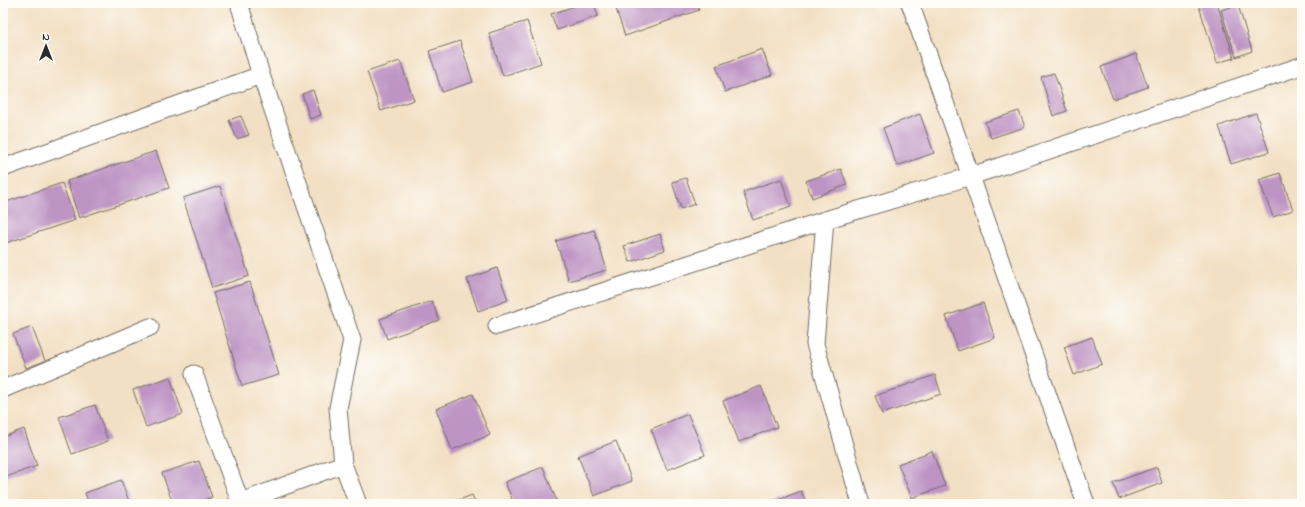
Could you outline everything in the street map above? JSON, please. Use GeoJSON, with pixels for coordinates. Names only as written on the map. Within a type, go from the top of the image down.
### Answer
{"type":"FeatureCollection","features":[{"type":"Feature","properties":{"kind":"street"},"geometry":{"type":"LineString","coordinates":[[239,3],[261,74],[352,340],[338,408],[343,464],[358,504]]}},
{"type":"Feature","properties":{"kind":"street"},"geometry":{"type":"LineString","coordinates":[[910,3],[1086,504]]}},
{"type":"Feature","properties":{"kind":"street"},"geometry":{"type":"LineString","coordinates":[[497,326],[825,220],[971,176],[1302,67]]}},
{"type":"Feature","properties":{"kind":"street"},"geometry":{"type":"LineString","coordinates":[[3,168],[261,74]]}},
{"type":"Feature","properties":{"kind":"street"},"geometry":{"type":"LineString","coordinates":[[825,220],[815,344],[861,504]]}},
{"type":"Feature","properties":{"kind":"street"},"geometry":{"type":"LineString","coordinates":[[3,389],[150,327]]}},
{"type":"Feature","properties":{"kind":"street"},"geometry":{"type":"LineString","coordinates":[[194,374],[239,504],[343,464]]}},
{"type":"Feature","properties":{"kind":"building"},"geometry":{"type":"Polygon","coordinates":[[[584,3],[594,3],[598,16],[557,30],[551,14],[584,3]]]}},
{"type":"Feature","properties":{"kind":"building"},"geometry":{"type":"Polygon","coordinates":[[[614,3],[696,3],[699,10],[625,36],[614,3]]]}},
{"type":"Feature","properties":{"kind":"building"},"geometry":{"type":"Polygon","coordinates":[[[1198,3],[1217,3],[1234,58],[1217,63],[1198,3]]]}},
{"type":"Feature","properties":{"kind":"building"},"geometry":{"type":"Polygon","coordinates":[[[1238,5],[1252,51],[1236,57],[1221,10],[1238,5]]]}},
{"type":"Feature","properties":{"kind":"building"},"geometry":{"type":"Polygon","coordinates":[[[527,21],[541,63],[503,76],[489,33],[527,21]]]}},
{"type":"Feature","properties":{"kind":"building"},"geometry":{"type":"Polygon","coordinates":[[[460,41],[473,82],[442,92],[429,51],[460,41]]]}},
{"type":"Feature","properties":{"kind":"building"},"geometry":{"type":"Polygon","coordinates":[[[762,49],[772,75],[725,92],[716,66],[762,49]]]}},
{"type":"Feature","properties":{"kind":"building"},"geometry":{"type":"Polygon","coordinates":[[[1136,54],[1148,87],[1113,99],[1101,67],[1136,54]]]}},
{"type":"Feature","properties":{"kind":"building"},"geometry":{"type":"Polygon","coordinates":[[[400,61],[414,100],[381,111],[367,72],[400,61]]]}},
{"type":"Feature","properties":{"kind":"building"},"geometry":{"type":"Polygon","coordinates":[[[1054,73],[1067,111],[1053,116],[1041,77],[1054,73]]]}},
{"type":"Feature","properties":{"kind":"building"},"geometry":{"type":"Polygon","coordinates":[[[313,90],[321,115],[310,119],[302,94],[313,90]]]}},
{"type":"Feature","properties":{"kind":"building"},"geometry":{"type":"Polygon","coordinates":[[[1019,111],[1025,127],[991,138],[985,122],[1019,111]]]}},
{"type":"Feature","properties":{"kind":"building"},"geometry":{"type":"Polygon","coordinates":[[[1256,113],[1269,152],[1231,164],[1219,126],[1256,113]]]}},
{"type":"Feature","properties":{"kind":"building"},"geometry":{"type":"Polygon","coordinates":[[[920,114],[934,153],[897,166],[883,128],[920,114]]]}},
{"type":"Feature","properties":{"kind":"building"},"geometry":{"type":"Polygon","coordinates":[[[241,116],[249,135],[237,139],[229,120],[241,116]]]}},
{"type":"Feature","properties":{"kind":"building"},"geometry":{"type":"Polygon","coordinates":[[[156,151],[169,188],[79,218],[67,181],[156,151]]]}},
{"type":"Feature","properties":{"kind":"building"},"geometry":{"type":"Polygon","coordinates":[[[841,169],[847,185],[812,198],[806,181],[841,169]]]}},
{"type":"Feature","properties":{"kind":"building"},"geometry":{"type":"Polygon","coordinates":[[[1280,173],[1293,210],[1273,217],[1259,180],[1280,173]]]}},
{"type":"Feature","properties":{"kind":"building"},"geometry":{"type":"Polygon","coordinates":[[[686,178],[695,204],[681,209],[672,182],[686,178]]]}},
{"type":"Feature","properties":{"kind":"building"},"geometry":{"type":"Polygon","coordinates":[[[781,179],[791,207],[753,220],[743,192],[781,179]]]}},
{"type":"Feature","properties":{"kind":"building"},"geometry":{"type":"Polygon","coordinates":[[[62,183],[75,220],[3,244],[3,203],[62,183]]]}},
{"type":"Feature","properties":{"kind":"building"},"geometry":{"type":"Polygon","coordinates":[[[220,186],[249,276],[212,288],[183,198],[220,186]]]}},
{"type":"Feature","properties":{"kind":"building"},"geometry":{"type":"Polygon","coordinates":[[[594,230],[607,270],[569,281],[556,241],[594,230]]]}},
{"type":"Feature","properties":{"kind":"building"},"geometry":{"type":"Polygon","coordinates":[[[660,234],[665,250],[630,262],[624,246],[660,234]]]}},
{"type":"Feature","properties":{"kind":"building"},"geometry":{"type":"Polygon","coordinates":[[[497,268],[508,300],[478,311],[467,279],[497,268]]]}},
{"type":"Feature","properties":{"kind":"building"},"geometry":{"type":"Polygon","coordinates":[[[250,282],[279,375],[242,386],[213,293],[250,282]]]}},
{"type":"Feature","properties":{"kind":"building"},"geometry":{"type":"Polygon","coordinates":[[[432,301],[439,320],[387,339],[380,319],[432,301]]]}},
{"type":"Feature","properties":{"kind":"building"},"geometry":{"type":"Polygon","coordinates":[[[983,303],[995,338],[958,351],[946,316],[983,303]]]}},
{"type":"Feature","properties":{"kind":"building"},"geometry":{"type":"Polygon","coordinates":[[[32,327],[45,361],[26,368],[13,334],[32,327]]]}},
{"type":"Feature","properties":{"kind":"building"},"geometry":{"type":"Polygon","coordinates":[[[1092,337],[1102,364],[1074,375],[1064,347],[1092,337]]]}},
{"type":"Feature","properties":{"kind":"building"},"geometry":{"type":"Polygon","coordinates":[[[935,375],[941,394],[882,414],[875,396],[935,375]]]}},
{"type":"Feature","properties":{"kind":"building"},"geometry":{"type":"Polygon","coordinates":[[[170,377],[183,414],[146,427],[133,390],[170,377]]]}},
{"type":"Feature","properties":{"kind":"building"},"geometry":{"type":"Polygon","coordinates":[[[761,386],[777,427],[739,442],[723,401],[761,386]]]}},
{"type":"Feature","properties":{"kind":"building"},"geometry":{"type":"Polygon","coordinates":[[[473,394],[490,435],[452,450],[436,409],[473,394]]]}},
{"type":"Feature","properties":{"kind":"building"},"geometry":{"type":"Polygon","coordinates":[[[95,405],[108,441],[72,454],[59,417],[95,405]]]}},
{"type":"Feature","properties":{"kind":"building"},"geometry":{"type":"Polygon","coordinates":[[[688,414],[705,455],[667,470],[651,429],[688,414]]]}},
{"type":"Feature","properties":{"kind":"building"},"geometry":{"type":"Polygon","coordinates":[[[24,429],[37,466],[3,478],[3,437],[24,429]]]}},
{"type":"Feature","properties":{"kind":"building"},"geometry":{"type":"Polygon","coordinates":[[[616,441],[632,481],[594,496],[578,456],[616,441]]]}},
{"type":"Feature","properties":{"kind":"building"},"geometry":{"type":"Polygon","coordinates":[[[932,451],[945,486],[912,498],[898,464],[932,451]]]}},
{"type":"Feature","properties":{"kind":"building"},"geometry":{"type":"Polygon","coordinates":[[[199,461],[212,497],[192,504],[173,504],[162,473],[199,461]]]}},
{"type":"Feature","properties":{"kind":"building"},"geometry":{"type":"Polygon","coordinates":[[[543,467],[558,504],[514,504],[505,482],[543,467]]]}},
{"type":"Feature","properties":{"kind":"building"},"geometry":{"type":"Polygon","coordinates":[[[1157,467],[1162,483],[1119,499],[1113,483],[1157,467]]]}},
{"type":"Feature","properties":{"kind":"building"},"geometry":{"type":"Polygon","coordinates":[[[121,480],[130,504],[89,504],[85,493],[121,480]]]}},
{"type":"Feature","properties":{"kind":"building"},"geometry":{"type":"Polygon","coordinates":[[[801,491],[807,504],[768,504],[801,491]]]}},
{"type":"Feature","properties":{"kind":"building"},"geometry":{"type":"Polygon","coordinates":[[[472,495],[476,504],[449,504],[472,495]]]}}]}
